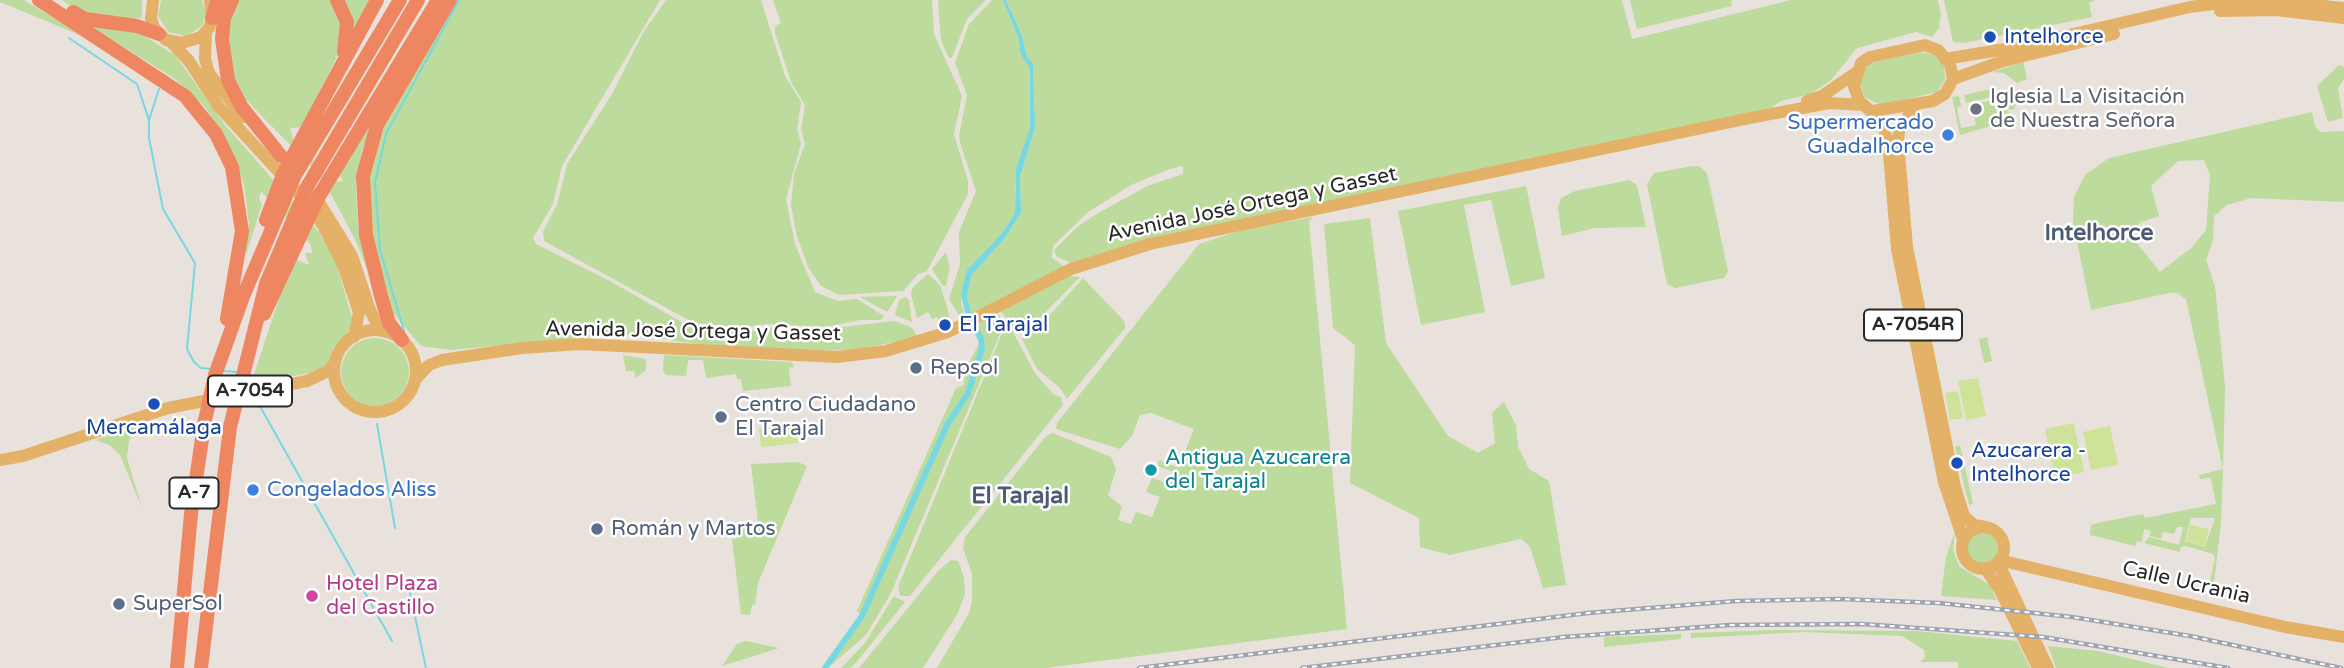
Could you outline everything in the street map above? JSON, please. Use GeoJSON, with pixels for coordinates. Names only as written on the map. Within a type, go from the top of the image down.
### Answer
{"type":"FeatureCollection","features":[{"type":"Feature","properties":{"kind":"highway"},"geometry":{"type":"LineString","coordinates":[[39,0],[185,96],[216,134],[232,167],[243,231],[230,323]]}},
{"type":"Feature","properties":{"kind":"highway"},"geometry":{"type":"LineString","coordinates":[[51,0],[85,19],[137,26],[165,38]]}},
{"type":"Feature","properties":{"kind":"highway"},"geometry":{"type":"LineString","coordinates":[[209,25],[218,0]]}},
{"type":"Feature","properties":{"kind":"highway"},"geometry":{"type":"LineString","coordinates":[[232,0],[224,18],[222,39],[228,80],[241,106],[281,156]]}},
{"type":"Feature","properties":{"kind":"highway"},"geometry":{"type":"LineString","coordinates":[[312,134],[315,115],[347,41],[347,22],[337,0]]}},
{"type":"Feature","properties":{"kind":"highway"},"geometry":{"type":"LineString","coordinates":[[315,115],[377,0]]}},
{"type":"Feature","properties":{"kind":"highway"},"geometry":{"type":"LineString","coordinates":[[230,323],[244,294],[271,219],[284,172],[400,0]]}},
{"type":"Feature","properties":{"kind":"highway"},"geometry":{"type":"LineString","coordinates":[[287,247],[329,148],[418,0]]}},
{"type":"Feature","properties":{"kind":"highway"},"geometry":{"type":"LineString","coordinates":[[287,247],[438,0]]}},
{"type":"Feature","properties":{"kind":"highway"},"geometry":{"type":"LineString","coordinates":[[406,345],[386,314],[378,284],[363,211],[363,176],[377,125],[450,0]]}},
{"type":"Feature","properties":{"kind":"highway","name":"A-7"},"geometry":{"type":"LineString","coordinates":[[201,668],[218,517],[236,394],[259,318],[287,247]]}},
{"type":"Feature","properties":{"kind":"highway","name":"A-7"},"geometry":{"type":"LineString","coordinates":[[177,668],[191,514],[204,425],[230,323]]}},
{"type":"Feature","properties":{"kind":"main road"},"geometry":{"type":"LineString","coordinates":[[152,0],[150,19],[189,61],[219,107],[303,199],[324,227],[343,265],[359,312],[354,337]]}},
{"type":"Feature","properties":{"kind":"main road"},"geometry":{"type":"LineString","coordinates":[[210,0],[205,59],[215,84],[313,193],[352,256],[377,324],[406,345],[416,363],[416,379],[406,399],[388,410],[377,412],[356,407],[340,392],[335,363],[342,348],[354,337],[375,331],[386,332]]}},
{"type":"Feature","properties":{"kind":"main road"},"geometry":{"type":"LineString","coordinates":[[1945,59],[1959,59],[2190,7],[2229,2],[2273,1],[2344,8]]}},
{"type":"Feature","properties":{"kind":"main road"},"geometry":{"type":"LineString","coordinates":[[1953,79],[2003,61],[2191,15],[2228,10],[2276,10],[2344,18]]}},
{"type":"Feature","properties":{"kind":"main road"},"geometry":{"type":"LineString","coordinates":[[165,38],[192,42],[209,25]]}},
{"type":"Feature","properties":{"kind":"main road"},"geometry":{"type":"LineString","coordinates":[[1925,45],[1938,50],[1945,59],[1950,64],[1953,79],[1945,94],[1933,101],[1869,108],[1854,86],[1857,72],[1870,57],[1925,45]]}},
{"type":"Feature","properties":{"kind":"main road","name":"Avenida José Ortega y Gasset"},"geometry":{"type":"LineString","coordinates":[[1750,118],[1822,96],[1857,72]]}},
{"type":"Feature","properties":{"kind":"main road","name":"Avenida José Ortega y Gasset"},"geometry":{"type":"LineString","coordinates":[[416,379],[429,365],[442,360],[522,348],[580,344],[837,357],[911,346],[971,320],[1071,269],[1150,244],[1829,103],[1869,108]]}},
{"type":"Feature","properties":{"kind":"main road","name":"A-7054R"},"geometry":{"type":"LineString","coordinates":[[1915,105],[1899,131],[1898,141],[1907,247],[1955,487],[1964,516],[1974,524],[1996,532],[2003,547]]}},
{"type":"Feature","properties":{"kind":"main road","name":"A-7054R"},"geometry":{"type":"LineString","coordinates":[[1869,108],[1881,120],[1888,142],[1897,250],[1944,482],[1963,540],[1964,556],[1977,568],[1985,568],[2004,589]]}},
{"type":"Feature","properties":{"kind":"main road","name":"Avenida José Ortega y Gasset"},"geometry":{"type":"LineString","coordinates":[[406,345],[429,359],[442,360]]}},
{"type":"Feature","properties":{"kind":"main road","name":"A-7054"},"geometry":{"type":"LineString","coordinates":[[0,460],[30,454],[168,408],[307,381],[328,371],[335,363]]}},
{"type":"Feature","properties":{"kind":"main road","name":"A-7054"},"geometry":{"type":"LineString","coordinates":[[307,381],[323,382],[340,392]]}},
{"type":"Feature","properties":{"kind":"main road"},"geometry":{"type":"LineString","coordinates":[[1963,540],[1972,529],[1986,527]]}},
{"type":"Feature","properties":{"kind":"main road"},"geometry":{"type":"LineString","coordinates":[[1985,568],[1998,561],[2003,547],[2019,564]]}},
{"type":"Feature","properties":{"kind":"main road","name":"A-7054R"},"geometry":{"type":"LineString","coordinates":[[1998,561],[2004,589],[2033,648],[2048,668]]}},
{"type":"Feature","properties":{"kind":"main road","name":"Calle Ucrania"},"geometry":{"type":"LineString","coordinates":[[1998,561],[2285,627],[2344,637]]}},
{"type":"Feature","properties":{"kind":"main road","name":"A-7054R"},"geometry":{"type":"LineString","coordinates":[[2033,648],[2038,668]]}},
{"type":"Feature","properties":{"kind":"green space"},"geometry":{"type":"Polygon","coordinates":[[[24,0],[82,36],[0,2],[24,0]]]}},
{"type":"Feature","properties":{"kind":"green space"},"geometry":{"type":"Polygon","coordinates":[[[62,0],[142,0],[142,18],[110,19],[73,8],[62,0]]]}},
{"type":"Feature","properties":{"kind":"green space"},"geometry":{"type":"Polygon","coordinates":[[[161,0],[202,0],[206,14],[202,26],[186,36],[168,32],[158,16],[161,0]]]}},
{"type":"Feature","properties":{"kind":"green space"},"geometry":{"type":"Polygon","coordinates":[[[237,0],[331,0],[341,22],[342,40],[337,57],[302,127],[290,128],[293,139],[333,182],[343,181],[338,173],[375,117],[362,150],[356,185],[358,227],[368,272],[356,241],[333,198],[311,166],[246,100],[234,76],[228,33],[230,14],[237,0]]]}},
{"type":"Feature","properties":{"kind":"green space"},"geometry":{"type":"Polygon","coordinates":[[[341,0],[371,0],[352,35],[341,0]]]}},
{"type":"Feature","properties":{"kind":"green space"},"geometry":{"type":"Polygon","coordinates":[[[455,0],[660,0],[562,166],[553,204],[533,238],[536,244],[608,280],[690,327],[752,331],[767,328],[826,329],[895,321],[912,328],[918,337],[860,349],[820,351],[707,345],[622,334],[451,350],[421,346],[393,313],[371,234],[367,173],[377,133],[455,0]]]}},
{"type":"Feature","properties":{"kind":"green space"},"geometry":{"type":"Polygon","coordinates":[[[666,0],[761,0],[785,76],[801,102],[797,129],[801,144],[786,199],[795,244],[815,292],[838,301],[857,299],[884,316],[881,320],[860,320],[826,327],[767,324],[738,327],[694,323],[544,241],[543,231],[557,205],[567,164],[612,94],[644,31],[666,0]]]}},
{"type":"Feature","properties":{"kind":"green space"},"geometry":{"type":"Polygon","coordinates":[[[773,0],[932,0],[934,34],[962,96],[954,134],[968,181],[968,194],[927,271],[918,274],[903,291],[839,295],[821,286],[808,267],[796,233],[791,205],[794,174],[805,144],[801,129],[805,105],[791,82],[775,33],[775,26],[781,23],[773,0]]]}},
{"type":"Feature","properties":{"kind":"green space"},"geometry":{"type":"Polygon","coordinates":[[[938,0],[986,0],[967,19],[952,58],[949,58],[941,41],[938,0]]]}},
{"type":"Feature","properties":{"kind":"green space"},"geometry":{"type":"Polygon","coordinates":[[[992,0],[1003,0],[1018,37],[1021,55],[1030,69],[1030,128],[1015,186],[1015,213],[1003,232],[967,270],[961,303],[966,317],[961,319],[949,299],[960,264],[959,232],[976,191],[959,136],[967,95],[955,63],[969,24],[992,0]]]}},
{"type":"Feature","properties":{"kind":"green space"},"geometry":{"type":"Polygon","coordinates":[[[1006,0],[1622,0],[1632,39],[1791,0],[1938,0],[1941,14],[1939,28],[1932,37],[1916,32],[1857,48],[1831,80],[1811,94],[1781,101],[1771,108],[1131,244],[1071,263],[1057,257],[1054,250],[1077,227],[1095,215],[1147,186],[1183,174],[1183,166],[1170,169],[1131,185],[1088,212],[1053,246],[1052,258],[1065,267],[970,315],[967,297],[971,276],[1005,238],[1021,213],[1020,177],[1035,128],[1033,65],[1027,57],[1022,36],[1006,0]]]}},
{"type":"Feature","properties":{"kind":"green space"},"geometry":{"type":"Polygon","coordinates":[[[1630,0],[1731,0],[1732,6],[1637,29],[1630,0]]]}},
{"type":"Feature","properties":{"kind":"green space"},"geometry":{"type":"Polygon","coordinates":[[[1944,0],[2095,0],[2089,3],[2092,17],[1964,43],[1953,42],[1944,0]]]}},
{"type":"Feature","properties":{"kind":"green space"},"geometry":{"type":"Polygon","coordinates":[[[92,27],[138,32],[175,55],[225,125],[319,232],[336,263],[352,318],[350,329],[333,348],[328,363],[320,371],[251,384],[283,286],[295,259],[309,265],[305,253],[312,253],[311,245],[261,191],[259,199],[262,204],[245,258],[249,224],[244,185],[224,135],[204,106],[175,79],[92,27]]]}},
{"type":"Feature","properties":{"kind":"green space"},"geometry":{"type":"Polygon","coordinates":[[[1919,52],[1933,54],[1944,66],[1945,79],[1937,92],[1881,105],[1864,97],[1859,79],[1868,64],[1919,52]]]}},
{"type":"Feature","properties":{"kind":"green space"},"geometry":{"type":"Polygon","coordinates":[[[2023,61],[2027,79],[2017,83],[2004,73],[1993,72],[2023,61]]]}},
{"type":"Feature","properties":{"kind":"green space"},"geometry":{"type":"Polygon","coordinates":[[[2339,65],[2344,67],[2344,79],[2338,88],[2343,118],[2328,122],[2317,86],[2339,65]]]}},
{"type":"Feature","properties":{"kind":"green space"},"geometry":{"type":"Polygon","coordinates":[[[1992,89],[1992,97],[1966,103],[1964,95],[1992,89]]]}},
{"type":"Feature","properties":{"kind":"green space"},"geometry":{"type":"Polygon","coordinates":[[[2007,95],[2011,103],[2017,103],[2013,110],[2007,108],[2009,105],[2005,108],[2011,115],[2006,120],[2003,119],[1999,100],[2007,95]]]}},
{"type":"Feature","properties":{"kind":"green space"},"geometry":{"type":"Polygon","coordinates":[[[1959,96],[1961,106],[1957,108],[1961,128],[1976,125],[1972,105],[1992,100],[1999,118],[1994,125],[1960,135],[1952,97],[1959,96]]]}},
{"type":"Feature","properties":{"kind":"green space"},"geometry":{"type":"Polygon","coordinates":[[[2312,112],[2315,126],[2320,132],[2344,131],[2344,202],[2251,198],[2227,205],[2214,216],[2213,240],[2206,260],[2215,286],[2225,387],[2223,470],[2221,522],[2213,592],[2208,590],[2215,558],[2213,554],[2186,546],[2181,547],[2180,552],[2144,543],[2149,537],[2179,545],[2183,527],[2177,527],[2174,534],[2163,532],[2161,539],[2150,536],[2151,531],[2144,529],[2142,542],[2137,541],[2135,546],[2090,535],[2091,525],[2097,523],[2143,514],[2145,518],[2216,504],[2211,478],[2200,479],[2199,475],[2223,469],[2186,299],[2177,293],[2169,293],[2091,310],[2073,222],[2074,197],[2085,175],[2109,158],[2312,112]],[[2204,160],[2178,161],[2151,186],[2159,216],[2141,222],[2129,233],[2160,272],[2191,248],[2206,230],[2210,175],[2204,160]],[[2191,518],[2185,541],[2205,547],[2215,518],[2191,518]]]}},
{"type":"Feature","properties":{"kind":"green space"},"geometry":{"type":"Polygon","coordinates":[[[1699,166],[1707,173],[1728,271],[1724,278],[1675,288],[1667,284],[1647,184],[1654,173],[1699,166]]]}},
{"type":"Feature","properties":{"kind":"green space"},"geometry":{"type":"Polygon","coordinates":[[[1629,180],[1637,185],[1646,227],[1595,228],[1562,236],[1558,208],[1561,198],[1575,191],[1629,180]]]}},
{"type":"Feature","properties":{"kind":"green space"},"geometry":{"type":"Polygon","coordinates":[[[1526,186],[1545,278],[1511,286],[1491,200],[1464,205],[1485,312],[1421,325],[1398,211],[1526,186]]]}},
{"type":"Feature","properties":{"kind":"green space"},"geometry":{"type":"Polygon","coordinates":[[[1313,217],[1309,222],[1347,629],[1046,668],[937,668],[969,613],[972,600],[972,574],[963,548],[965,537],[1046,436],[1053,433],[1111,457],[1116,469],[1108,495],[1122,507],[1118,520],[1131,524],[1136,512],[1152,517],[1160,497],[1146,492],[1152,478],[1169,484],[1174,472],[1157,466],[1159,460],[1179,468],[1194,429],[1151,413],[1140,415],[1132,436],[1120,449],[1056,429],[1057,423],[1199,244],[1245,229],[1313,217]]]}},
{"type":"Feature","properties":{"kind":"green space"},"geometry":{"type":"Polygon","coordinates":[[[1370,218],[1386,343],[1448,436],[1478,453],[1495,443],[1492,413],[1504,402],[1516,425],[1518,447],[1529,469],[1549,481],[1566,585],[1543,588],[1530,547],[1521,539],[1450,555],[1420,547],[1419,518],[1350,483],[1355,345],[1333,328],[1324,224],[1370,218]]]}},
{"type":"Feature","properties":{"kind":"green space"},"geometry":{"type":"Polygon","coordinates":[[[946,252],[950,267],[946,286],[943,286],[932,269],[946,252]]]}},
{"type":"Feature","properties":{"kind":"green space"},"geometry":{"type":"Polygon","coordinates":[[[928,274],[940,285],[948,310],[950,321],[940,326],[937,317],[932,319],[928,312],[917,318],[911,294],[913,287],[928,274]]]}},
{"type":"Feature","properties":{"kind":"green space"},"geometry":{"type":"Polygon","coordinates":[[[1070,276],[1080,277],[1024,334],[1017,332],[1001,311],[1070,276]]]}},
{"type":"Feature","properties":{"kind":"green space"},"geometry":{"type":"Polygon","coordinates":[[[1083,278],[1125,322],[1125,328],[1067,399],[1060,388],[1037,369],[1022,339],[1041,325],[1083,278]]]}},
{"type":"Feature","properties":{"kind":"green space"},"geometry":{"type":"Polygon","coordinates":[[[897,296],[887,312],[860,297],[897,296]]]}},
{"type":"Feature","properties":{"kind":"green space"},"geometry":{"type":"Polygon","coordinates":[[[906,297],[909,300],[912,322],[895,315],[899,300],[906,297]]]}},
{"type":"Feature","properties":{"kind":"green space"},"geometry":{"type":"Polygon","coordinates":[[[998,314],[1005,322],[891,593],[866,635],[828,668],[866,614],[949,426],[971,393],[985,347],[976,324],[998,314]]]}},
{"type":"Feature","properties":{"kind":"green space"},"geometry":{"type":"Polygon","coordinates":[[[1007,321],[1035,373],[1053,394],[1061,397],[1063,405],[910,596],[900,596],[898,587],[1007,321]]]}},
{"type":"Feature","properties":{"kind":"green space"},"geometry":{"type":"Polygon","coordinates":[[[1987,337],[1992,361],[1984,363],[1979,339],[1987,337]]]}},
{"type":"Feature","properties":{"kind":"green space"},"geometry":{"type":"Polygon","coordinates":[[[375,338],[388,341],[399,348],[406,359],[409,372],[406,385],[399,396],[388,403],[375,406],[362,403],[351,396],[344,385],[341,372],[344,359],[351,348],[362,341],[375,338]]]}},
{"type":"Feature","properties":{"kind":"green space"},"geometry":{"type":"Polygon","coordinates":[[[979,344],[977,364],[966,392],[945,423],[860,614],[857,611],[956,388],[964,385],[965,370],[979,344]]]}},
{"type":"Feature","properties":{"kind":"green space"},"geometry":{"type":"Polygon","coordinates":[[[623,355],[646,359],[646,370],[636,378],[634,371],[626,371],[623,355]]]}},
{"type":"Feature","properties":{"kind":"green space"},"geometry":{"type":"Polygon","coordinates":[[[664,355],[792,362],[794,367],[789,368],[791,386],[743,391],[741,379],[737,379],[736,374],[706,378],[703,360],[688,360],[686,376],[667,375],[663,372],[664,355]]]}},
{"type":"Feature","properties":{"kind":"green space"},"geometry":{"type":"Polygon","coordinates":[[[1978,378],[1986,416],[1966,420],[1958,381],[1978,378]]]}},
{"type":"Feature","properties":{"kind":"green space"},"geometry":{"type":"Polygon","coordinates":[[[1958,391],[1963,418],[1950,420],[1945,393],[1958,391]]]}},
{"type":"Feature","properties":{"kind":"green space"},"geometry":{"type":"Polygon","coordinates":[[[143,423],[129,440],[127,458],[142,508],[120,455],[110,445],[95,440],[143,423]]]}},
{"type":"Feature","properties":{"kind":"green space"},"geometry":{"type":"Polygon","coordinates":[[[2074,423],[2084,472],[2055,478],[2045,429],[2074,423]]]}},
{"type":"Feature","properties":{"kind":"green space"},"geometry":{"type":"Polygon","coordinates":[[[796,424],[798,443],[761,447],[759,428],[796,424]]]}},
{"type":"Feature","properties":{"kind":"green space"},"geometry":{"type":"Polygon","coordinates":[[[2110,426],[2118,465],[2091,470],[2083,432],[2110,426]]]}},
{"type":"Feature","properties":{"kind":"green space"},"geometry":{"type":"Polygon","coordinates":[[[1960,445],[1973,504],[1969,505],[1955,447],[1960,445]]]}},
{"type":"Feature","properties":{"kind":"green space"},"geometry":{"type":"Polygon","coordinates":[[[798,462],[807,466],[758,583],[755,605],[752,605],[750,615],[741,614],[732,539],[737,539],[736,526],[758,523],[751,464],[798,462]]]}},
{"type":"Feature","properties":{"kind":"green space"},"geometry":{"type":"Polygon","coordinates":[[[2190,525],[2209,529],[2205,546],[2196,544],[2196,541],[2186,541],[2190,525]]]}},
{"type":"Feature","properties":{"kind":"green space"},"geometry":{"type":"Polygon","coordinates":[[[1955,531],[1953,551],[1960,567],[1990,585],[1997,600],[1941,596],[1946,557],[1955,531]]]}},
{"type":"Feature","properties":{"kind":"green space"},"geometry":{"type":"Polygon","coordinates":[[[1982,532],[1993,537],[1998,548],[1993,559],[1982,564],[1971,559],[1966,548],[1971,537],[1982,532]]]}},
{"type":"Feature","properties":{"kind":"green space"},"geometry":{"type":"Polygon","coordinates":[[[951,560],[958,561],[964,577],[965,594],[958,613],[923,668],[859,668],[939,570],[951,560]]]}},
{"type":"Feature","properties":{"kind":"green space"},"geometry":{"type":"Polygon","coordinates":[[[894,596],[905,602],[855,664],[850,668],[841,668],[865,643],[894,596]]]}},
{"type":"Feature","properties":{"kind":"green space"},"geometry":{"type":"Polygon","coordinates":[[[1776,630],[1916,631],[2017,641],[2030,668],[1958,668],[1958,662],[1920,662],[1925,657],[1924,650],[1902,636],[1804,632],[1691,638],[1691,633],[1776,630]]]}},
{"type":"Feature","properties":{"kind":"green space"},"geometry":{"type":"Polygon","coordinates":[[[1681,634],[1681,639],[1604,647],[1604,637],[1681,634]]]}},
{"type":"Feature","properties":{"kind":"green space"},"geometry":{"type":"Polygon","coordinates":[[[746,641],[779,648],[722,666],[737,644],[746,641]]]}},
{"type":"Feature","properties":{"kind":"green space"},"geometry":{"type":"Polygon","coordinates":[[[2048,646],[2098,651],[2169,668],[2056,668],[2048,646]]]}},
{"type":"Feature","properties":{"kind":"water"},"geometry":{"type":"Polygon","coordinates":[[[1003,0],[1006,0],[1022,36],[1027,57],[1033,64],[1035,128],[1020,177],[1021,213],[1005,238],[971,276],[967,297],[971,313],[966,317],[961,294],[967,270],[1003,232],[1015,213],[1016,169],[1030,128],[1030,69],[1021,55],[1018,37],[1003,0]]]}},
{"type":"Feature","properties":{"kind":"waterway"},"geometry":{"type":"LineString","coordinates":[[404,331],[380,250],[375,183],[386,134],[459,0]]}},
{"type":"Feature","properties":{"kind":"waterway"},"geometry":{"type":"LineString","coordinates":[[69,38],[137,84],[149,120]]}},
{"type":"Feature","properties":{"kind":"waterway"},"geometry":{"type":"LineString","coordinates":[[159,89],[149,120],[149,138],[163,209],[195,263],[187,349],[201,368],[212,369]]}},
{"type":"Feature","properties":{"kind":"waterway"},"geometry":{"type":"LineString","coordinates":[[825,668],[862,616],[947,425],[968,393],[982,348],[981,339],[971,320]]}},
{"type":"Feature","properties":{"kind":"waterway"},"geometry":{"type":"LineString","coordinates":[[224,371],[236,372]]}},
{"type":"Feature","properties":{"kind":"waterway"},"geometry":{"type":"LineString","coordinates":[[249,373],[254,378]]}},
{"type":"Feature","properties":{"kind":"waterway"},"geometry":{"type":"LineString","coordinates":[[257,401],[392,641]]}},
{"type":"Feature","properties":{"kind":"waterway"},"geometry":{"type":"LineString","coordinates":[[377,424],[395,528]]}},
{"type":"Feature","properties":{"kind":"waterway"},"geometry":{"type":"LineString","coordinates":[[408,584],[426,668]]}},
{"type":"Feature","properties":{"kind":"railway"},"geometry":{"type":"LineString","coordinates":[[1139,668],[1588,613],[1736,601],[1839,599],[1939,603],[2072,617],[2190,636],[2341,668]]}},
{"type":"Feature","properties":{"kind":"railway"},"geometry":{"type":"LineString","coordinates":[[1302,668],[1564,637],[1730,625],[1862,624],[2043,637],[2228,668]]}},
{"type":"Feature","properties":{"kind":"place","name":"Intelhorce"},"geometry":{"type":"Point","coordinates":[1990,37]}},
{"type":"Feature","properties":{"kind":"place","name":"Iglesia La Visitación de Nuestra Señora"},"geometry":{"type":"Point","coordinates":[1976,109]}},
{"type":"Feature","properties":{"kind":"place","name":"Supermercado Guadalhorce"},"geometry":{"type":"Point","coordinates":[1948,135]}},
{"type":"Feature","properties":{"kind":"place","name":"El Tarajal"},"geometry":{"type":"Point","coordinates":[945,325]}},
{"type":"Feature","properties":{"kind":"place","name":"Repsol"},"geometry":{"type":"Point","coordinates":[916,368]}},
{"type":"Feature","properties":{"kind":"place","name":"Mercamálaga"},"geometry":{"type":"Point","coordinates":[154,404]}},
{"type":"Feature","properties":{"kind":"place","name":"Centro Ciudadano El Tarajal"},"geometry":{"type":"Point","coordinates":[721,417]}},
{"type":"Feature","properties":{"kind":"place","name":"Azucarera - Intelhorce"},"geometry":{"type":"Point","coordinates":[1957,463]}},
{"type":"Feature","properties":{"kind":"place","name":"Antigua Azucarera del Tarajal"},"geometry":{"type":"Point","coordinates":[1151,470]}},
{"type":"Feature","properties":{"kind":"place","name":"Congelados Aliss"},"geometry":{"type":"Point","coordinates":[253,490]}},
{"type":"Feature","properties":{"kind":"place","name":"Román y Martos"},"geometry":{"type":"Point","coordinates":[597,529]}},
{"type":"Feature","properties":{"kind":"place","name":"Hotel Plaza del Castillo"},"geometry":{"type":"Point","coordinates":[312,596]}},
{"type":"Feature","properties":{"kind":"place","name":"SuperSol"},"geometry":{"type":"Point","coordinates":[119,604]}},
{"type":"Feature","properties":{"kind":"district","name":"Intelhorce"},"geometry":{"type":"Point","coordinates":[2099,234]}},
{"type":"Feature","properties":{"kind":"district","name":"El Tarajal"},"geometry":{"type":"Point","coordinates":[1020,497]}}]}
